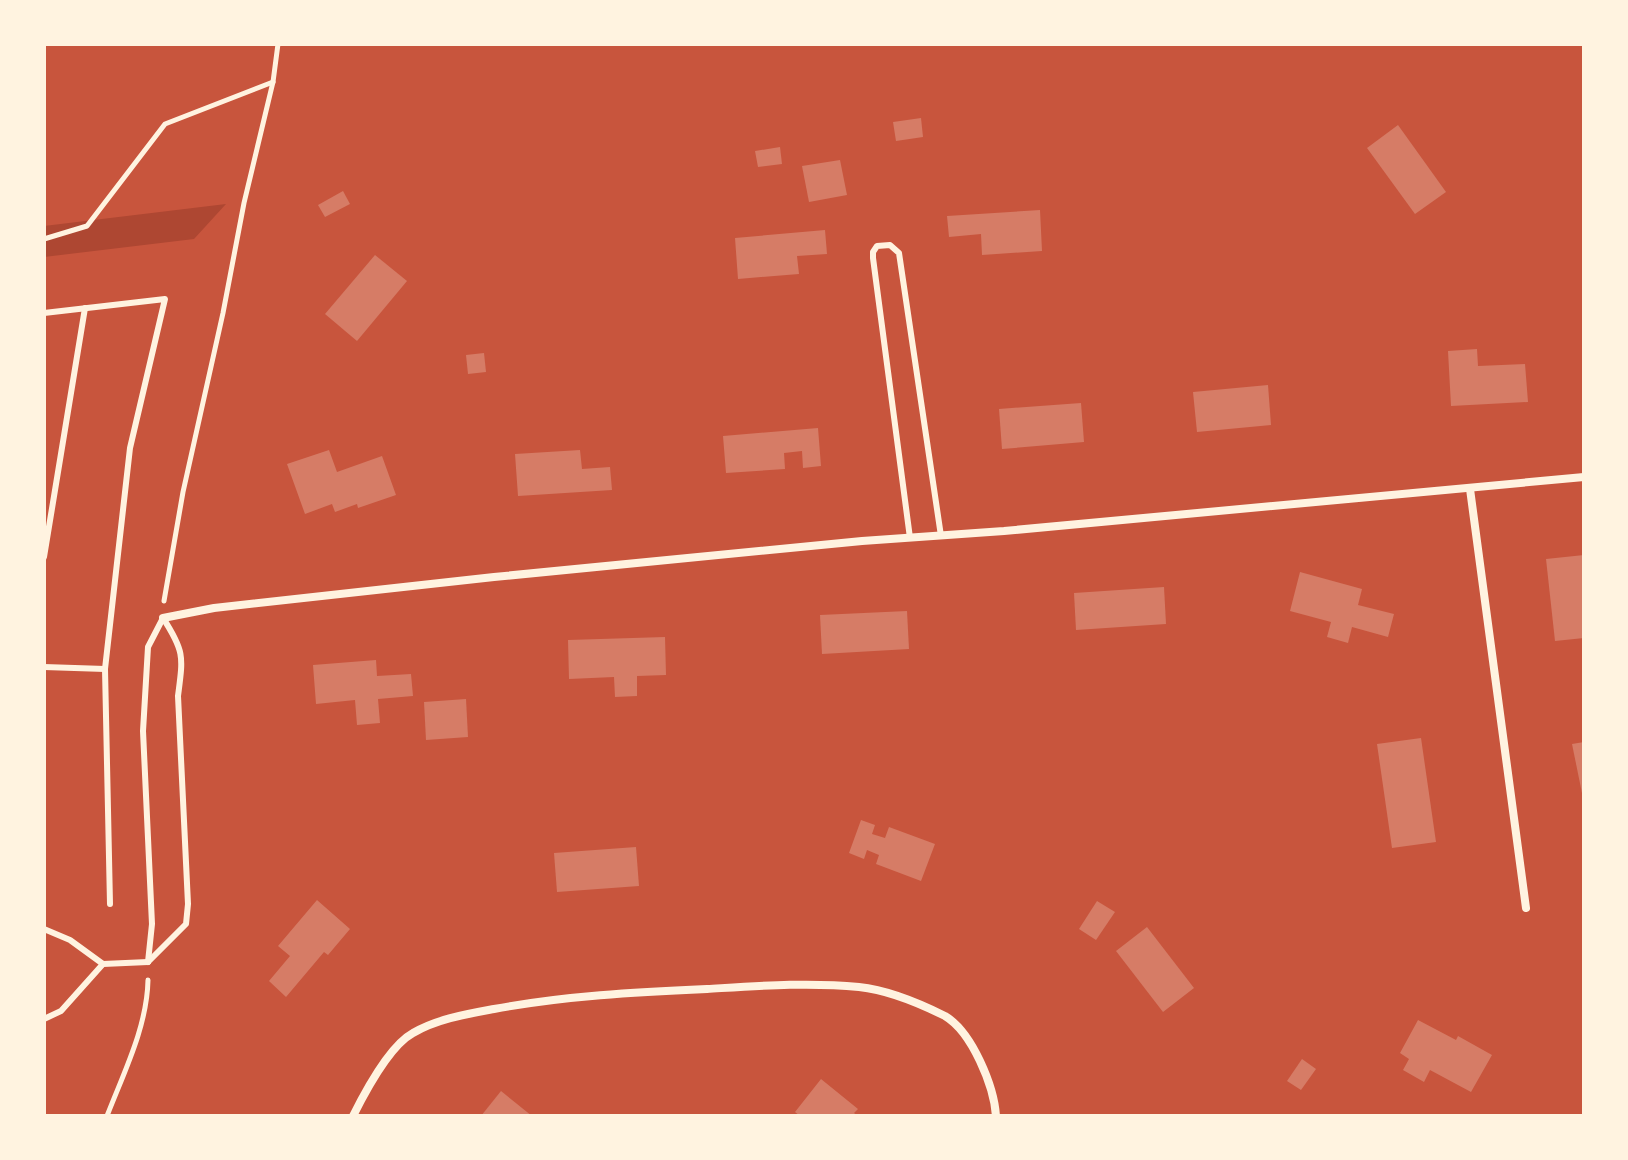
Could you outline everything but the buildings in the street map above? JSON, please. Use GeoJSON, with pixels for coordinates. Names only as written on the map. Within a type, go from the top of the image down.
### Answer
{"type":"FeatureCollection","features":[{"type":"Feature","properties":{"kind":"street"},"geometry":{"type":"LineString","coordinates":[[163,618],[214,608],[313,596],[1584,477]]}},
{"type":"Feature","properties":{"kind":"street"},"geometry":{"type":"LineString","coordinates":[[1470,489],[1526,908]]}},
{"type":"Feature","properties":{"kind":"street"},"geometry":{"type":"LineString","coordinates":[[353,1116],[367,1087],[385,1061],[411,1033],[459,1016],[525,1003],[644,992],[795,984],[862,987],[902,997],[948,1018],[977,1053],[995,1096],[996,1116]]}},
{"type":"Feature","properties":{"kind":"lane"},"geometry":{"type":"LineString","coordinates":[[910,538],[873,258],[877,246],[890,245],[899,253],[941,536]]}},
{"type":"Feature","properties":{"kind":"lane"},"geometry":{"type":"LineString","coordinates":[[44,313],[165,299],[130,448],[105,669],[110,904]]}},
{"type":"Feature","properties":{"kind":"lane"},"geometry":{"type":"LineString","coordinates":[[44,557],[85,308]]}},
{"type":"Feature","properties":{"kind":"lane"},"geometry":{"type":"LineString","coordinates":[[44,929],[70,940],[103,964],[148,962],[186,924],[188,904],[178,696],[182,667],[180,644],[163,618],[148,647],[143,731],[152,924],[148,962]]}},
{"type":"Feature","properties":{"kind":"lane"},"geometry":{"type":"LineString","coordinates":[[44,667],[105,669]]}},
{"type":"Feature","properties":{"kind":"lane"},"geometry":{"type":"LineString","coordinates":[[44,1019],[61,1011],[103,964]]}},
{"type":"Feature","properties":{"kind":"path"},"geometry":{"type":"LineString","coordinates":[[163,618],[166,582],[183,492],[273,82],[278,44]]}},
{"type":"Feature","properties":{"kind":"path"},"geometry":{"type":"LineString","coordinates":[[44,239],[87,226],[165,124],[273,82]]}},
{"type":"Feature","properties":{"kind":"path"},"geometry":{"type":"LineString","coordinates":[[107,1116],[134,1047],[147,1001],[148,962]]}},
{"type":"Feature","properties":{"kind":"shaded area"},"geometry":{"type":"Polygon","coordinates":[[[226,204],[194,239],[44,257],[44,226],[226,204]]]}}]}
